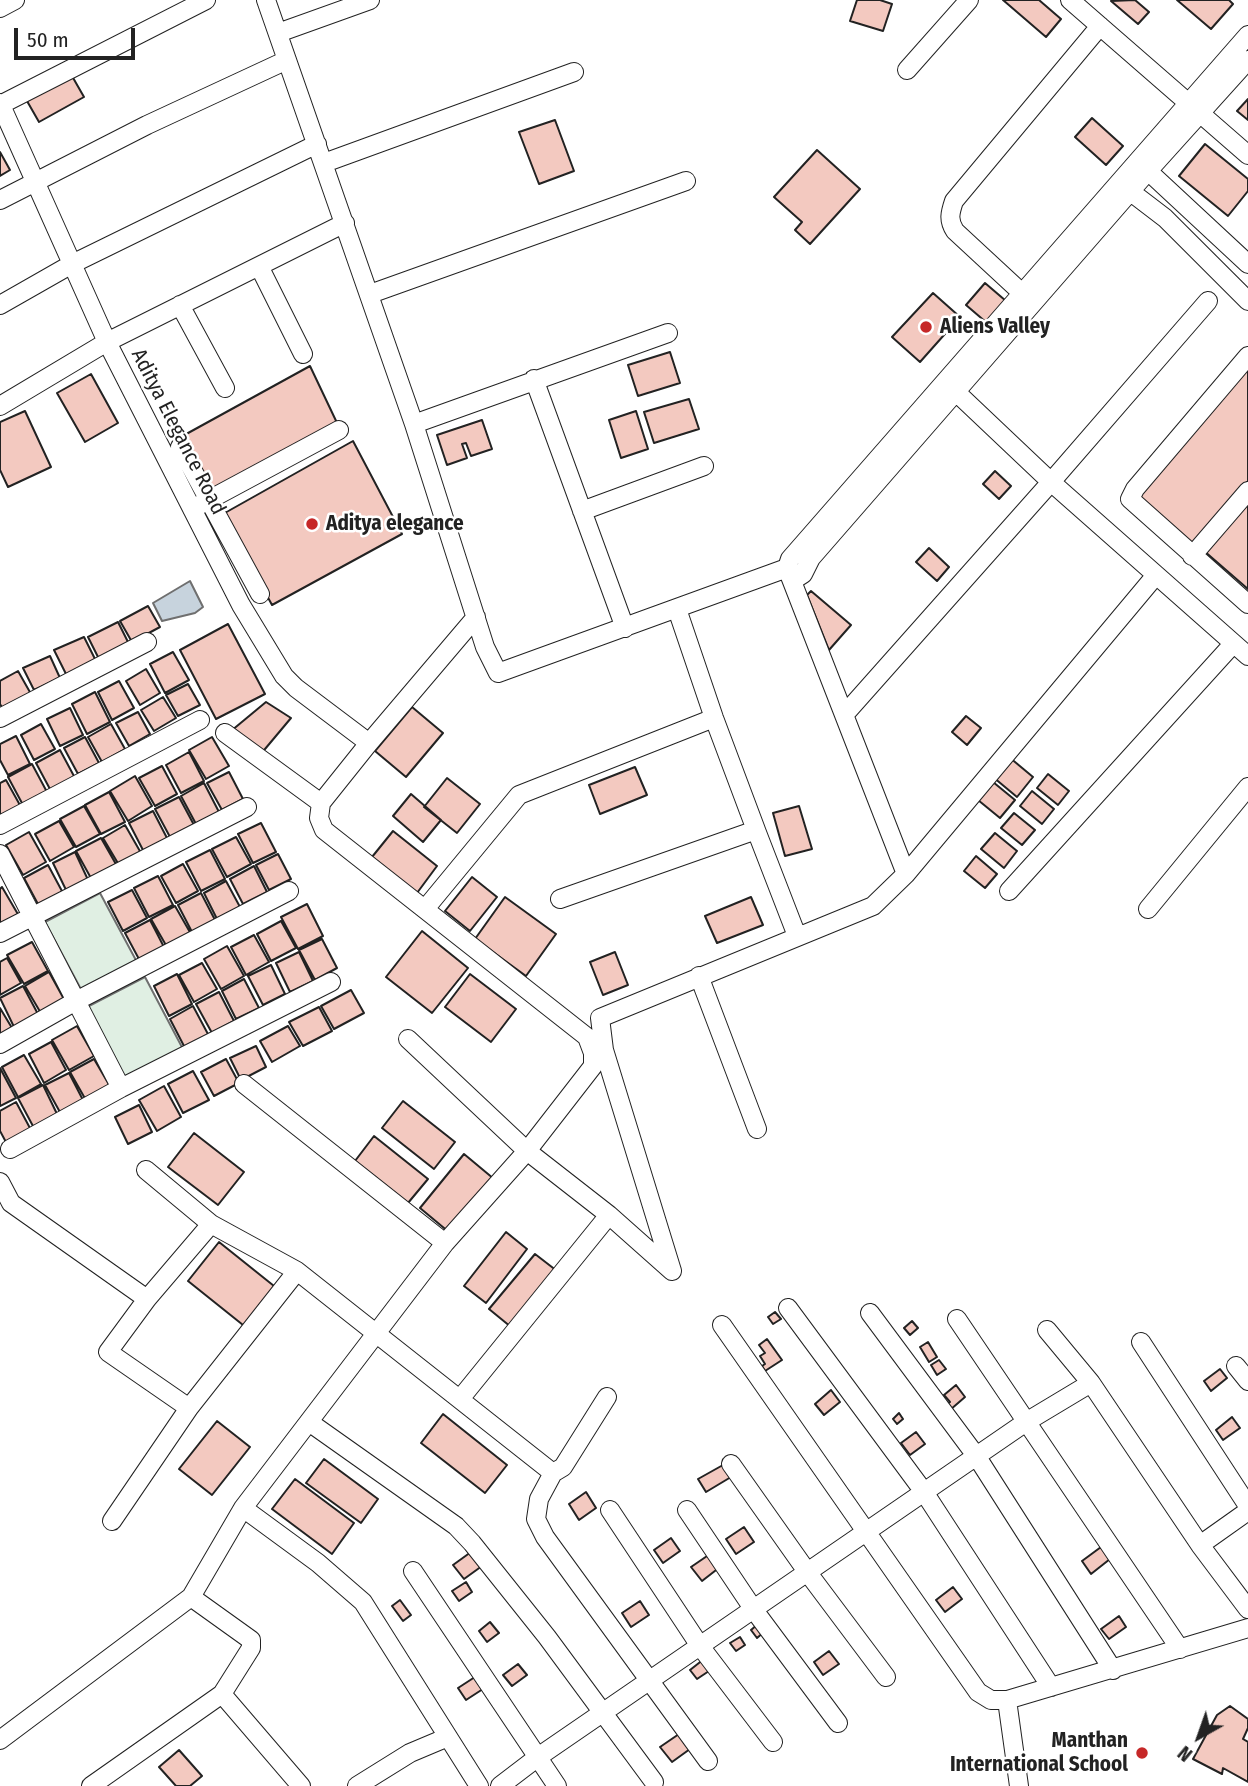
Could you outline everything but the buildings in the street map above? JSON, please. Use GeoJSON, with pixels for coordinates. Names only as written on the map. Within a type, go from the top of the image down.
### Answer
{"type":"FeatureCollection","features":[{"type":"Feature","properties":{"kind":"street"},"geometry":{"type":"LineString","coordinates":[[0,8],[15,0]]}},
{"type":"Feature","properties":{"kind":"street"},"geometry":{"type":"LineString","coordinates":[[0,104],[206,0]]}},
{"type":"Feature","properties":{"kind":"street"},"geometry":{"type":"LineString","coordinates":[[267,0],[414,424],[485,647],[498,673],[677,609],[789,575]]}},
{"type":"Feature","properties":{"kind":"street"},"geometry":{"type":"LineString","coordinates":[[278,33],[370,0]]}},
{"type":"Feature","properties":{"kind":"street"},"geometry":{"type":"LineString","coordinates":[[907,70],[969,0]]}},
{"type":"Feature","properties":{"kind":"street"},"geometry":{"type":"LineString","coordinates":[[1070,0],[1248,155]]}},
{"type":"Feature","properties":{"kind":"street"},"geometry":{"type":"LineString","coordinates":[[1023,294],[955,231],[950,216],[954,201],[1100,26]]}},
{"type":"Feature","properties":{"kind":"street"},"geometry":{"type":"LineString","coordinates":[[906,874],[789,575],[790,559],[805,554],[956,392],[1131,192],[1248,35]]}},
{"type":"Feature","properties":{"kind":"street"},"geometry":{"type":"LineString","coordinates":[[0,200],[147,125],[287,60]]}},
{"type":"Feature","properties":{"kind":"street"},"geometry":{"type":"LineString","coordinates":[[805,554],[1023,294],[1194,108],[1248,60]]}},
{"type":"Feature","properties":{"kind":"street"},"geometry":{"type":"LineString","coordinates":[[324,163],[574,72]]}},
{"type":"Feature","properties":{"kind":"street","name":"Aditya Elegance Road"},"geometry":{"type":"LineString","coordinates":[[0,104],[37,181],[107,342],[241,606],[284,676],[369,743]]}},
{"type":"Feature","properties":{"kind":"street"},"geometry":{"type":"LineString","coordinates":[[0,305],[72,264],[317,144]]}},
{"type":"Feature","properties":{"kind":"street"},"geometry":{"type":"LineString","coordinates":[[1148,170],[1248,264]]}},
{"type":"Feature","properties":{"kind":"street"},"geometry":{"type":"LineString","coordinates":[[370,294],[686,181]]}},
{"type":"Feature","properties":{"kind":"street"},"geometry":{"type":"LineString","coordinates":[[1131,192],[1165,218],[1248,300]]}},
{"type":"Feature","properties":{"kind":"street"},"geometry":{"type":"LineString","coordinates":[[0,406],[107,342],[345,223]]}},
{"type":"Feature","properties":{"kind":"street"},"geometry":{"type":"LineString","coordinates":[[259,266],[303,354]]}},
{"type":"Feature","properties":{"kind":"street"},"geometry":{"type":"LineString","coordinates":[[844,715],[1208,301]]}},
{"type":"Feature","properties":{"kind":"street"},"geometry":{"type":"LineString","coordinates":[[180,305],[225,388]]}},
{"type":"Feature","properties":{"kind":"street"},"geometry":{"type":"LineString","coordinates":[[414,424],[668,333]]}},
{"type":"Feature","properties":{"kind":"street"},"geometry":{"type":"LineString","coordinates":[[1248,356],[1130,499],[1248,604]]}},
{"type":"Feature","properties":{"kind":"street"},"geometry":{"type":"LineString","coordinates":[[534,379],[625,628]]}},
{"type":"Feature","properties":{"kind":"street"},"geometry":{"type":"LineString","coordinates":[[956,392],[1051,482],[1248,656]]}},
{"type":"Feature","properties":{"kind":"street"},"geometry":{"type":"LineString","coordinates":[[194,514],[339,430]]}},
{"type":"Feature","properties":{"kind":"street"},"geometry":{"type":"LineString","coordinates":[[180,447],[260,594]]}},
{"type":"Feature","properties":{"kind":"street"},"geometry":{"type":"LineString","coordinates":[[582,511],[704,466]]}},
{"type":"Feature","properties":{"kind":"street"},"geometry":{"type":"LineString","coordinates":[[1192,556],[1248,491]]}},
{"type":"Feature","properties":{"kind":"street"},"geometry":{"type":"LineString","coordinates":[[408,1039],[527,1151],[609,1215],[672,1271],[604,1050],[600,1018],[873,906],[906,874],[1156,575]]}},
{"type":"Feature","properties":{"kind":"street"},"geometry":{"type":"LineString","coordinates":[[677,609],[714,718],[797,936]]}},
{"type":"Feature","properties":{"kind":"street"},"geometry":{"type":"LineString","coordinates":[[0,1740],[191,1597],[243,1508],[445,1242],[527,1151],[593,1066],[593,1053],[587,1037],[324,830],[319,818],[321,803],[476,617]]}},
{"type":"Feature","properties":{"kind":"street"},"geometry":{"type":"LineString","coordinates":[[0,718],[146,642]]}},
{"type":"Feature","properties":{"kind":"street"},"geometry":{"type":"LineString","coordinates":[[1009,891],[1233,644]]}},
{"type":"Feature","properties":{"kind":"street"},"geometry":{"type":"LineString","coordinates":[[425,909],[519,794],[714,718]]}},
{"type":"Feature","properties":{"kind":"street"},"geometry":{"type":"LineString","coordinates":[[0,825],[200,720]]}},
{"type":"Feature","properties":{"kind":"street"},"geometry":{"type":"LineString","coordinates":[[225,733],[321,803]]}},
{"type":"Feature","properties":{"kind":"street"},"geometry":{"type":"LineString","coordinates":[[1148,909],[1248,787]]}},
{"type":"Feature","properties":{"kind":"street"},"geometry":{"type":"LineString","coordinates":[[0,933],[247,807]]}},
{"type":"Feature","properties":{"kind":"street"},"geometry":{"type":"LineString","coordinates":[[560,898],[756,830]]}},
{"type":"Feature","properties":{"kind":"street"},"geometry":{"type":"LineString","coordinates":[[0,854],[121,1088]]}},
{"type":"Feature","properties":{"kind":"street"},"geometry":{"type":"LineString","coordinates":[[0,1044],[76,1001],[289,891]]}},
{"type":"Feature","properties":{"kind":"street"},"geometry":{"type":"LineString","coordinates":[[699,976],[757,1129]]}},
{"type":"Feature","properties":{"kind":"street"},"geometry":{"type":"LineString","coordinates":[[10,1149],[121,1088],[331,982]]}},
{"type":"Feature","properties":{"kind":"street"},"geometry":{"type":"LineString","coordinates":[[244,1084],[445,1242]]}},
{"type":"Feature","properties":{"kind":"street"},"geometry":{"type":"LineString","coordinates":[[146,1170],[211,1224],[297,1271],[553,1473]]}},
{"type":"Feature","properties":{"kind":"street"},"geometry":{"type":"LineString","coordinates":[[0,1182],[11,1203],[147,1299]]}},
{"type":"Feature","properties":{"kind":"street"},"geometry":{"type":"LineString","coordinates":[[460,1399],[609,1215]]}},
{"type":"Feature","properties":{"kind":"street"},"geometry":{"type":"LineString","coordinates":[[189,1408],[108,1352],[147,1299],[211,1224]]}},
{"type":"Feature","properties":{"kind":"street"},"geometry":{"type":"LineString","coordinates":[[112,1521],[189,1408],[297,1271]]}},
{"type":"Feature","properties":{"kind":"street"},"geometry":{"type":"LineString","coordinates":[[788,1308],[923,1492],[1051,1686]]}},
{"type":"Feature","properties":{"kind":"street"},"geometry":{"type":"LineString","coordinates":[[870,1313],[977,1457],[1112,1670]]}},
{"type":"Feature","properties":{"kind":"street"},"geometry":{"type":"LineString","coordinates":[[957,1319],[1180,1649]]}},
{"type":"Feature","properties":{"kind":"street"},"geometry":{"type":"LineString","coordinates":[[722,1325],[978,1692],[991,1700],[1007,1700],[1248,1628]]}},
{"type":"Feature","properties":{"kind":"street"},"geometry":{"type":"LineString","coordinates":[[1047,1331],[1091,1383],[1200,1545],[1248,1609]]}},
{"type":"Feature","properties":{"kind":"street"},"geometry":{"type":"LineString","coordinates":[[1142,1342],[1248,1509],[1200,1545]]}},
{"type":"Feature","properties":{"kind":"street"},"geometry":{"type":"LineString","coordinates":[[1236,1366],[1248,1381]]}},
{"type":"Feature","properties":{"kind":"street"},"geometry":{"type":"LineString","coordinates":[[500,1786],[538,1757],[923,1492],[1026,1422],[1091,1383]]}},
{"type":"Feature","properties":{"kind":"street"},"geometry":{"type":"LineString","coordinates":[[607,1397],[563,1468],[553,1473],[539,1499],[536,1519],[545,1537],[708,1761]]}},
{"type":"Feature","properties":{"kind":"street"},"geometry":{"type":"LineString","coordinates":[[309,1422],[456,1526],[547,1637],[654,1782]]}},
{"type":"Feature","properties":{"kind":"street"},"geometry":{"type":"LineString","coordinates":[[731,1464],[886,1677]]}},
{"type":"Feature","properties":{"kind":"street"},"geometry":{"type":"LineString","coordinates":[[243,1508],[318,1563],[363,1602],[479,1786]]}},
{"type":"Feature","properties":{"kind":"street"},"geometry":{"type":"LineString","coordinates":[[610,1510],[701,1646],[773,1742]]}},
{"type":"Feature","properties":{"kind":"street"},"geometry":{"type":"LineString","coordinates":[[687,1510],[754,1610],[838,1723]]}},
{"type":"Feature","properties":{"kind":"street"},"geometry":{"type":"LineString","coordinates":[[413,1571],[557,1786]]}},
{"type":"Feature","properties":{"kind":"street"},"geometry":{"type":"LineString","coordinates":[[91,1786],[222,1694],[252,1644],[251,1640],[191,1597]]}},
{"type":"Feature","properties":{"kind":"street"},"geometry":{"type":"LineString","coordinates":[[222,1694],[301,1786]]}},
{"type":"Feature","properties":{"kind":"street"},"geometry":{"type":"LineString","coordinates":[[1007,1700],[1018,1786]]}},
{"type":"Feature","properties":{"kind":"street"},"geometry":{"type":"LineString","coordinates":[[357,1786],[410,1753],[448,1737]]}},
{"type":"Feature","properties":{"kind":"green space"},"geometry":{"type":"Polygon","coordinates":[[[100,893],[138,964],[83,993],[45,922],[100,893]]]}},
{"type":"Feature","properties":{"kind":"green space"},"geometry":{"type":"Polygon","coordinates":[[[145,977],[184,1051],[126,1081],[87,1007],[145,977]]]}},
{"type":"Feature","properties":{"kind":"shaded area"},"geometry":{"type":"Polygon","coordinates":[[[190,581],[203,607],[195,613],[162,621],[153,603],[190,581]]]}},
{"type":"Feature","properties":{"kind":"place","name":"Aliens Valley"},"geometry":{"type":"Point","coordinates":[926,327]}},
{"type":"Feature","properties":{"kind":"place","name":"Aditya elegance"},"geometry":{"type":"Point","coordinates":[312,524]}},
{"type":"Feature","properties":{"kind":"place","name":"Manthan International School"},"geometry":{"type":"Point","coordinates":[1142,1753]}}]}
